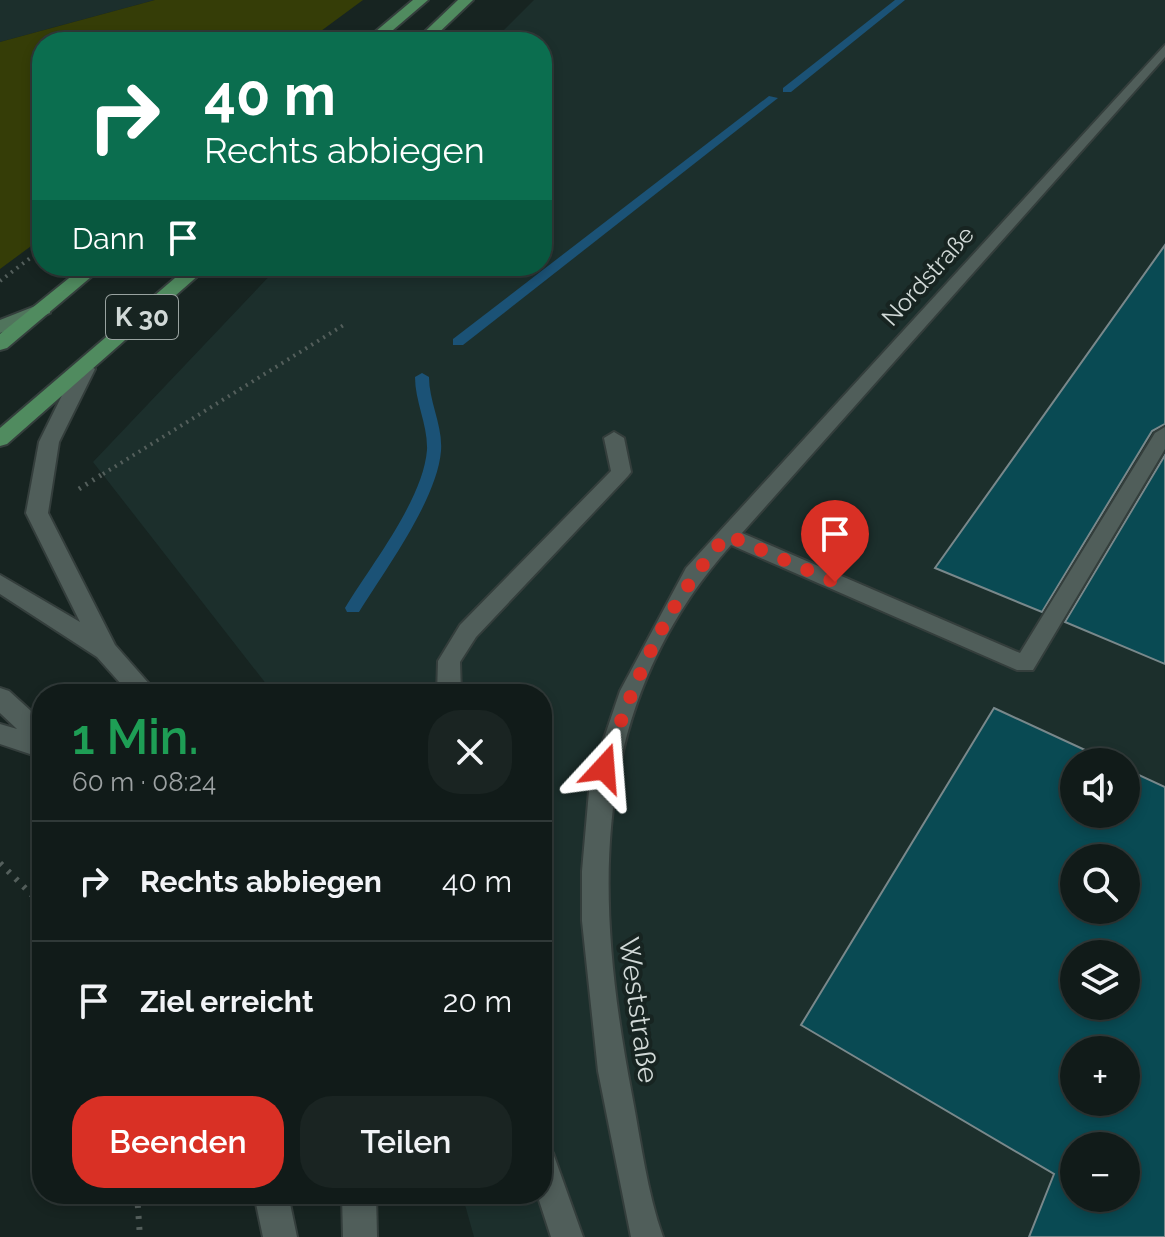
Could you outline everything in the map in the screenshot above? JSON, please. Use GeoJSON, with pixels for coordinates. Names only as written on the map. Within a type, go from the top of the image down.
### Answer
{"type":"FeatureCollection","features":[{"type":"Feature","properties":{"kind":"main road"},"geometry":{"type":"LineString","coordinates":[[382,32],[421,0]]}},
{"type":"Feature","properties":{"kind":"main road"},"geometry":{"type":"LineString","coordinates":[[432,32],[466,0]]}},
{"type":"Feature","properties":{"kind":"main road","name":"K 30"},"geometry":{"type":"LineString","coordinates":[[0,344],[83,276]]}},
{"type":"Feature","properties":{"kind":"main road","name":"K 30"},"geometry":{"type":"LineString","coordinates":[[0,439],[85,369],[189,276]]}},
{"type":"Feature","properties":{"kind":"street"},"geometry":{"type":"LineString","coordinates":[[0,327],[43,309]]}},
{"type":"Feature","properties":{"kind":"street"},"geometry":{"type":"LineString","coordinates":[[85,369],[49,442],[37,513],[106,651]]}},
{"type":"Feature","properties":{"kind":"street"},"geometry":{"type":"LineString","coordinates":[[0,583],[106,651],[136,684]]}},
{"type":"Feature","properties":{"kind":"street"},"geometry":{"type":"LineString","coordinates":[[0,698],[32,728]]}},
{"type":"Feature","properties":{"kind":"street"},"geometry":{"type":"LineString","coordinates":[[0,734],[32,745]]}},
{"type":"Feature","properties":{"kind":"street"},"geometry":{"type":"LineString","coordinates":[[273,1204],[280,1237]]}},
{"type":"Feature","properties":{"kind":"street"},"geometry":{"type":"LineString","coordinates":[[359,1204],[360,1237]]}},
{"type":"Feature","properties":{"kind":"lane","name":"Nordstraße"},"geometry":{"type":"LineString","coordinates":[[727,535],[1165,49]]}},
{"type":"Feature","properties":{"kind":"lane"},"geometry":{"type":"LineString","coordinates":[[727,535],[1025,664],[1165,433]]}},
{"type":"Feature","properties":{"kind":"lane"},"geometry":{"type":"LineString","coordinates":[[449,684],[449,661],[468,631],[621,472],[614,438]]}},
{"type":"Feature","properties":{"kind":"lane","name":"Weststraße"},"geometry":{"type":"LineString","coordinates":[[647,1237],[641,1220],[600,991],[593,867],[604,768],[630,694],[656,635],[694,573],[727,535]]}},
{"type":"Feature","properties":{"kind":"lane"},"geometry":{"type":"LineString","coordinates":[[552,1193],[567,1237]]}},
{"type":"Feature","properties":{"kind":"path"},"geometry":{"type":"LineString","coordinates":[[0,281],[32,257]]}},
{"type":"Feature","properties":{"kind":"path"},"geometry":{"type":"LineString","coordinates":[[37,513],[347,323]]}},
{"type":"Feature","properties":{"kind":"path"},"geometry":{"type":"LineString","coordinates":[[0,863],[32,895]]}},
{"type":"Feature","properties":{"kind":"path"},"geometry":{"type":"LineString","coordinates":[[138,1204],[140,1237]]}},
{"type":"Feature","properties":{"kind":"shaded area"},"geometry":{"type":"Polygon","coordinates":[[[0,0],[155,0],[32,32],[0,42],[0,0]]]}},
{"type":"Feature","properties":{"kind":"shaded area"},"geometry":{"type":"Polygon","coordinates":[[[534,0],[1165,0],[1165,1237],[474,1237],[465,1204],[552,1204],[552,684],[266,684],[93,462],[270,276],[552,276],[552,32],[502,32],[534,0]]]}},
{"type":"Feature","properties":{"kind":"green space"},"geometry":{"type":"Polygon","coordinates":[[[155,0],[363,0],[320,32],[37,32],[155,0]]]}},
{"type":"Feature","properties":{"kind":"green space"},"geometry":{"type":"Polygon","coordinates":[[[32,33],[32,245],[0,269],[0,42],[32,33]]]}},
{"type":"Feature","properties":{"kind":"building"},"geometry":{"type":"Polygon","coordinates":[[[1165,245],[1165,424],[1152,431],[1042,612],[935,568],[1165,245]]]}},
{"type":"Feature","properties":{"kind":"building"},"geometry":{"type":"Polygon","coordinates":[[[1165,455],[1165,664],[1065,622],[1165,455]]]}},
{"type":"Feature","properties":{"kind":"building"},"geometry":{"type":"Polygon","coordinates":[[[994,708],[1081,748],[1060,748],[1060,828],[1140,828],[1140,775],[1165,787],[1165,1237],[1029,1237],[1054,1174],[801,1025],[994,708]]]}},
{"type":"Feature","properties":{"kind":"waterway"},"geometry":{"type":"LineString","coordinates":[[787,90],[901,0]]}},
{"type":"Feature","properties":{"kind":"waterway"},"geometry":{"type":"LineString","coordinates":[[552,269],[773,98]]}},
{"type":"Feature","properties":{"kind":"waterway"},"geometry":{"type":"LineString","coordinates":[[458,342],[543,276]]}},
{"type":"Feature","properties":{"kind":"waterway"},"geometry":{"type":"LineString","coordinates":[[353,608],[402,530],[431,466],[434,449],[422,377]]}},
{"type":"Feature","properties":{"kind":"route"},"geometry":{"type":"LineString","coordinates":[[604,768],[630,694],[656,635],[694,573],[727,535],[835,582]]}}]}
